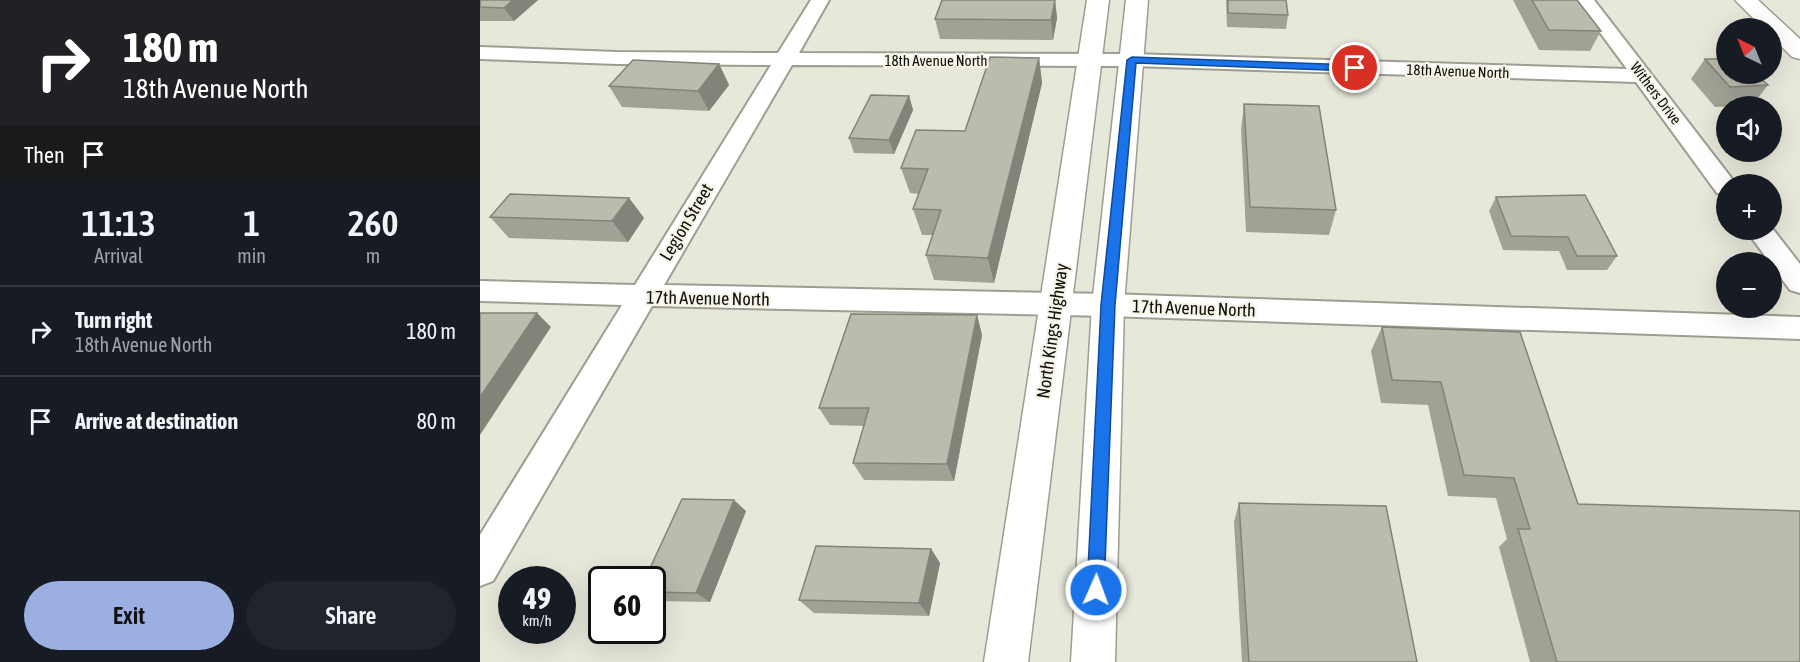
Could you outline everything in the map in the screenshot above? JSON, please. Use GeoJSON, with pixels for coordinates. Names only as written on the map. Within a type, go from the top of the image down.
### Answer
{"type":"FeatureCollection","features":[{"type":"Feature","properties":{"kind":"main road","name":"North Kings Highway"},"geometry":{"type":"LineString","coordinates":[[1006,662],[1098,0]]}},
{"type":"Feature","properties":{"kind":"main road"},"geometry":{"type":"LineString","coordinates":[[1093,662],[1108,305],[1137,0]]}},
{"type":"Feature","properties":{"kind":"main road"},"geometry":{"type":"LineString","coordinates":[[1746,0],[1800,52]]}},
{"type":"Feature","properties":{"kind":"street","name":"Legion Street"},"geometry":{"type":"LineString","coordinates":[[480,568],[820,0]]}},
{"type":"Feature","properties":{"kind":"street","name":"Withers Drive"},"geometry":{"type":"LineString","coordinates":[[1586,0],[1716,174]]}},
{"type":"Feature","properties":{"kind":"street","name":"18th Avenue North"},"geometry":{"type":"LineString","coordinates":[[480,53],[617,58],[1132,60],[1644,76]]}},
{"type":"Feature","properties":{"kind":"street"},"geometry":{"type":"LineString","coordinates":[[1767,240],[1800,284]]}},
{"type":"Feature","properties":{"kind":"street","name":"17th Avenue North"},"geometry":{"type":"LineString","coordinates":[[480,291],[641,297],[1108,305],[1800,328]]}},
{"type":"Feature","properties":{"kind":"building"},"geometry":{"type":"Polygon","coordinates":[[[480,0],[513,0],[504,8],[480,7],[480,0]]]}},
{"type":"Feature","properties":{"kind":"building"},"geometry":{"type":"Polygon","coordinates":[[[942,0],[1055,0],[1051,20],[935,19],[942,0]]]}},
{"type":"Feature","properties":{"kind":"building"},"geometry":{"type":"Polygon","coordinates":[[[1228,0],[1286,0],[1288,15],[1228,13],[1228,0]]]}},
{"type":"Feature","properties":{"kind":"building"},"geometry":{"type":"Polygon","coordinates":[[[1532,0],[1577,0],[1601,31],[1549,30],[1532,0]]]}},
{"type":"Feature","properties":{"kind":"building"},"geometry":{"type":"Polygon","coordinates":[[[990,57],[1039,58],[988,258],[926,255],[941,210],[913,209],[928,169],[901,168],[916,130],[965,131],[990,57]]]}},
{"type":"Feature","properties":{"kind":"building"},"geometry":{"type":"Polygon","coordinates":[[[1705,59],[1716,59],[1716,71],[1705,59]]]}},
{"type":"Feature","properties":{"kind":"building"},"geometry":{"type":"Polygon","coordinates":[[[633,60],[719,64],[698,91],[609,86],[633,60]]]}},
{"type":"Feature","properties":{"kind":"building"},"geometry":{"type":"Polygon","coordinates":[[[1727,84],[1768,85],[1730,87],[1727,84]]]}},
{"type":"Feature","properties":{"kind":"building"},"geometry":{"type":"Polygon","coordinates":[[[871,95],[909,96],[889,140],[849,138],[871,95]]]}},
{"type":"Feature","properties":{"kind":"building"},"geometry":{"type":"Polygon","coordinates":[[[1244,104],[1319,106],[1336,210],[1250,207],[1244,104]]]}},
{"type":"Feature","properties":{"kind":"building"},"geometry":{"type":"Polygon","coordinates":[[[510,194],[629,198],[612,221],[490,217],[510,194]]]}},
{"type":"Feature","properties":{"kind":"building"},"geometry":{"type":"Polygon","coordinates":[[[1585,195],[1617,256],[1577,256],[1568,237],[1511,236],[1496,197],[1585,195]]]}},
{"type":"Feature","properties":{"kind":"building"},"geometry":{"type":"Polygon","coordinates":[[[480,313],[537,313],[480,397],[480,313]]]}},
{"type":"Feature","properties":{"kind":"building"},"geometry":{"type":"Polygon","coordinates":[[[851,314],[977,315],[947,464],[853,463],[869,408],[819,408],[851,314]]]}},
{"type":"Feature","properties":{"kind":"building"},"geometry":{"type":"Polygon","coordinates":[[[1382,327],[1520,332],[1578,504],[1800,511],[1800,662],[1557,662],[1518,529],[1530,529],[1514,478],[1464,475],[1441,382],[1392,380],[1382,327]]]}},
{"type":"Feature","properties":{"kind":"building"},"geometry":{"type":"Polygon","coordinates":[[[682,499],[734,500],[696,593],[666,592],[666,566],[651,566],[682,499]]]}},
{"type":"Feature","properties":{"kind":"building"},"geometry":{"type":"Polygon","coordinates":[[[1239,503],[1386,506],[1417,662],[1249,662],[1239,503]]]}},
{"type":"Feature","properties":{"kind":"building"},"geometry":{"type":"Polygon","coordinates":[[[816,546],[931,549],[919,603],[799,600],[816,546]]]}},
{"type":"Feature","properties":{"kind":"route"},"geometry":{"type":"LineString","coordinates":[[1096,590],[1108,305],[1132,60],[1355,68]]}}]}
